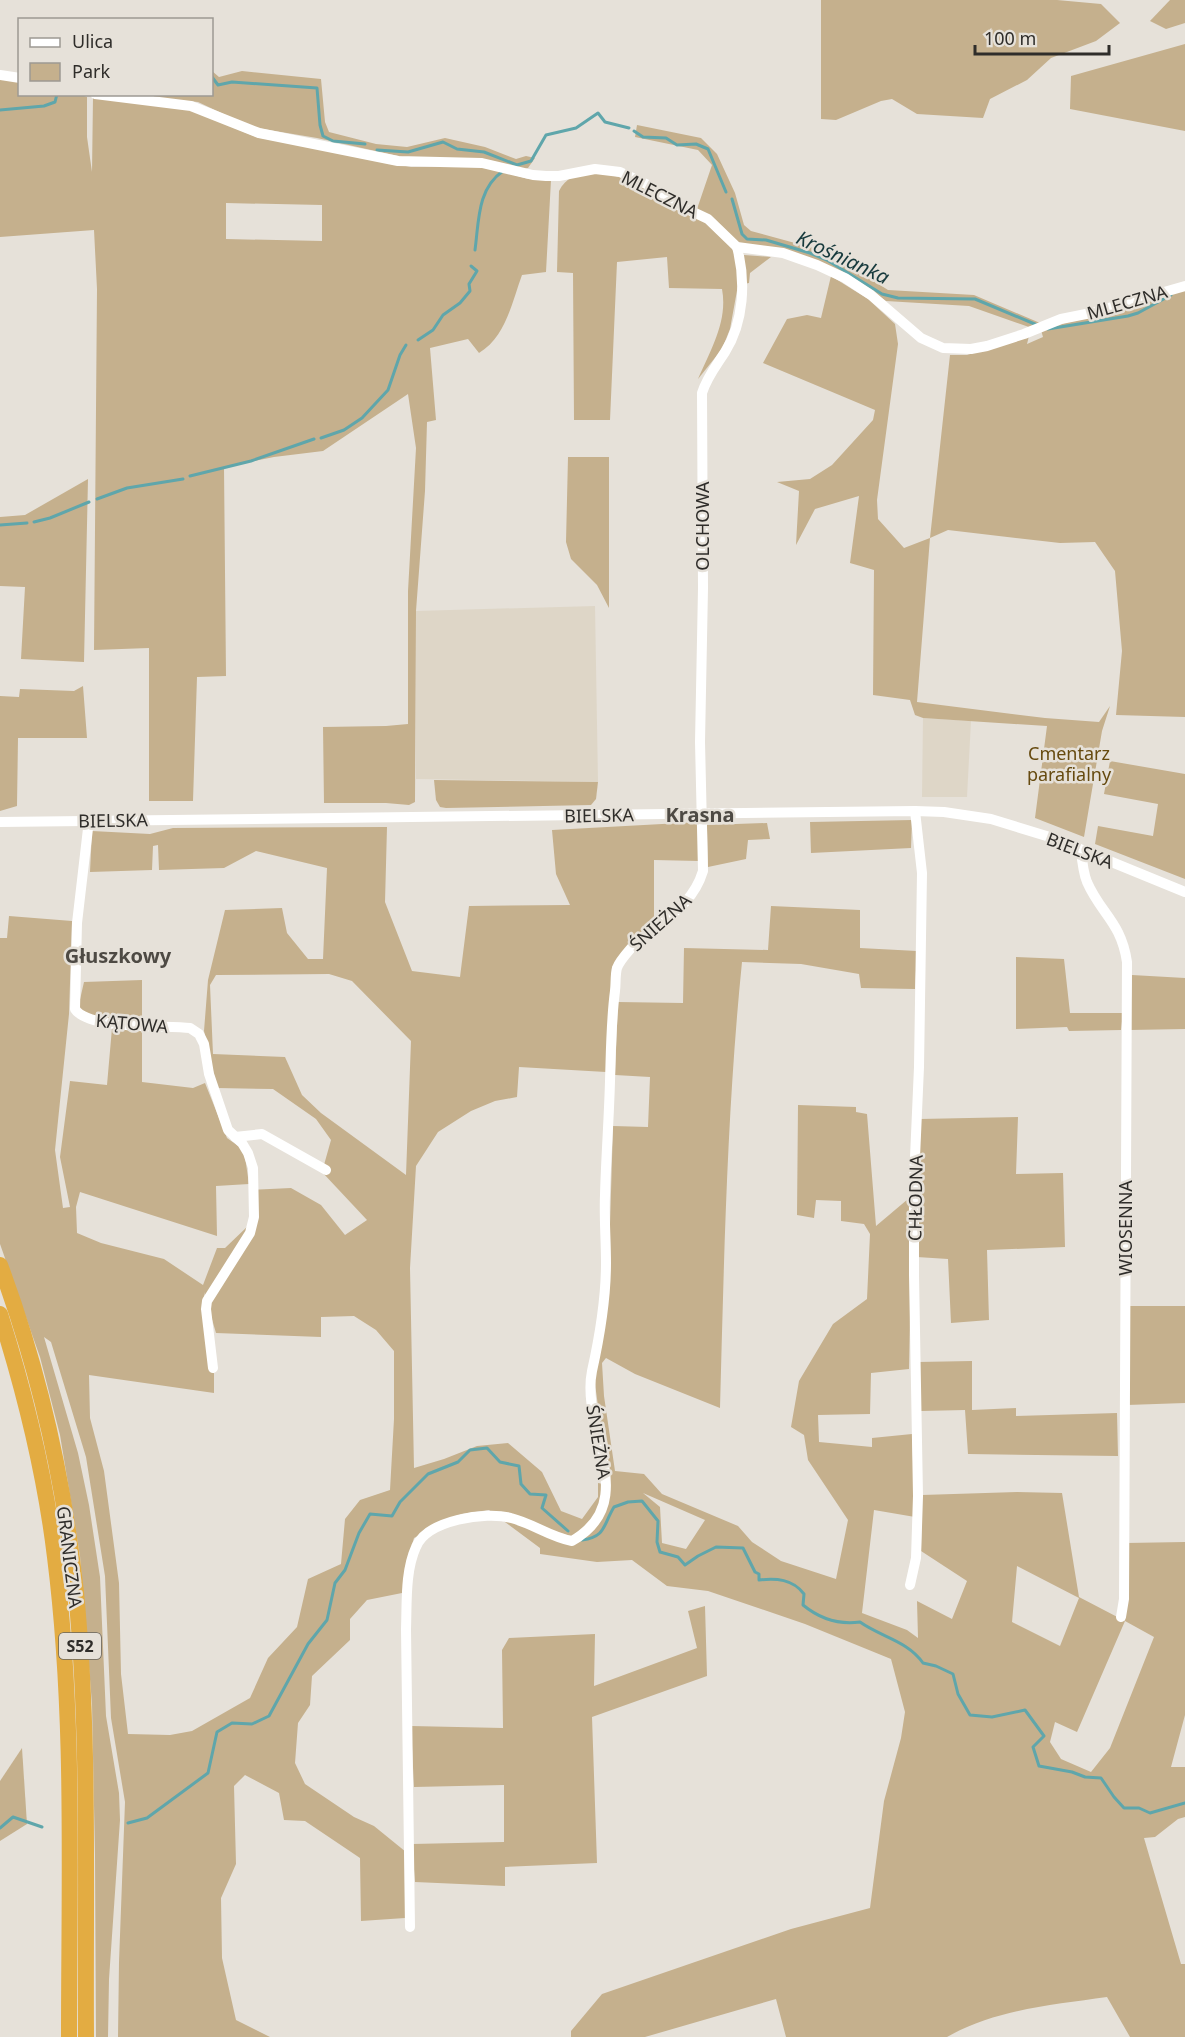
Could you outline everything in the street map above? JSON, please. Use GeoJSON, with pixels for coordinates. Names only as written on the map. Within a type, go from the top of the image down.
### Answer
{"type":"FeatureCollection","features":[{"type":"Feature","properties":{"kind":"highway","name":"GRANICZNA"},"geometry":{"type":"LineString","coordinates":[[0,1265],[29,1355],[51,1441],[68,1529],[75,1591],[84,1735],[86,2037]]}},
{"type":"Feature","properties":{"kind":"highway","name":"GRANICZNA"},"geometry":{"type":"LineString","coordinates":[[0,1314],[33,1429],[51,1528],[61,1604],[68,1727],[69,2037]]}},
{"type":"Feature","properties":{"kind":"street"},"geometry":{"type":"LineString","coordinates":[[0,75],[18,78]]}},
{"type":"Feature","properties":{"kind":"street","name":"MLECZNA"},"geometry":{"type":"LineString","coordinates":[[111,96],[191,106],[207,110],[243,128],[259,133],[398,161],[482,163],[522,173],[546,176],[559,176],[595,169],[620,172],[646,184],[674,203],[708,219],[736,247],[783,254],[832,271],[871,295],[921,338],[943,348],[972,349],[994,344],[1061,319],[1185,286]]}},
{"type":"Feature","properties":{"kind":"street","name":"OLCHOWA"},"geometry":{"type":"LineString","coordinates":[[702,814],[700,742],[703,588],[702,393],[707,379],[732,338],[738,320],[742,296],[742,276],[736,247]]}},
{"type":"Feature","properties":{"kind":"street","name":"CHŁODNA"},"geometry":{"type":"LineString","coordinates":[[910,1585],[916,1558],[918,1496],[914,1180],[922,873],[915,811]]}},
{"type":"Feature","properties":{"kind":"street","name":"BIELSKA"},"geometry":{"type":"LineString","coordinates":[[0,822],[944,812],[991,819],[1053,838],[1185,892]]}},
{"type":"Feature","properties":{"kind":"street","name":"ŚNIEŻNA"},"geometry":{"type":"LineString","coordinates":[[410,1927],[406,1629],[408,1591],[416,1545],[424,1536],[456,1519],[496,1515],[513,1518],[560,1539],[572,1541],[592,1527],[601,1514],[606,1498],[604,1473],[590,1381],[599,1340],[606,1265],[605,1197],[611,1044],[618,967],[626,954],[642,937],[674,914],[698,887],[703,872],[702,814]]}},
{"type":"Feature","properties":{"kind":"street","name":"KĄTOWA"},"geometry":{"type":"LineString","coordinates":[[88,820],[77,923],[75,1009],[81,1016],[106,1023],[190,1028],[199,1034],[204,1044],[215,1096],[228,1130],[248,1153],[253,1168],[254,1217],[249,1233],[207,1300],[213,1368]]}},
{"type":"Feature","properties":{"kind":"street","name":"WIOSENNA"},"geometry":{"type":"LineString","coordinates":[[1081,850],[1088,883],[1119,932],[1124,945],[1126,962],[1124,1599],[1121,1617]]}},
{"type":"Feature","properties":{"kind":"street"},"geometry":{"type":"LineString","coordinates":[[235,1137],[262,1134],[326,1170]]}},
{"type":"Feature","properties":{"kind":"shaded area"},"geometry":{"type":"Polygon","coordinates":[[[595,606],[598,782],[416,779],[416,611],[595,606]]]}},
{"type":"Feature","properties":{"kind":"shaded area"},"geometry":{"type":"Polygon","coordinates":[[[923,718],[971,721],[967,797],[922,797],[923,718]]]}},
{"type":"Feature","properties":{"kind":"green space"},"geometry":{"type":"Polygon","coordinates":[[[821,0],[1057,0],[1101,4],[1120,23],[1096,41],[1051,58],[1027,80],[990,99],[983,118],[917,114],[892,99],[881,101],[836,120],[821,119],[821,0]]]}},
{"type":"Feature","properties":{"kind":"green space"},"geometry":{"type":"Polygon","coordinates":[[[1170,0],[1185,0],[1185,23],[1166,29],[1150,21],[1170,0]]]}},
{"type":"Feature","properties":{"kind":"green space"},"geometry":{"type":"Polygon","coordinates":[[[1185,44],[1185,131],[1070,109],[1071,76],[1185,44]]]}},
{"type":"Feature","properties":{"kind":"green space"},"geometry":{"type":"Polygon","coordinates":[[[242,71],[321,79],[325,122],[329,132],[376,144],[407,147],[445,138],[485,147],[516,159],[526,156],[535,158],[528,168],[521,170],[407,158],[317,138],[251,127],[198,102],[154,98],[154,96],[213,96],[213,72],[219,77],[242,71]]]}},
{"type":"Feature","properties":{"kind":"green space"},"geometry":{"type":"Polygon","coordinates":[[[0,78],[18,82],[18,96],[87,97],[87,137],[92,172],[93,97],[189,109],[256,137],[411,167],[482,166],[528,179],[551,180],[546,272],[522,275],[502,328],[496,338],[479,353],[468,339],[430,348],[436,420],[427,422],[425,491],[416,611],[415,802],[409,805],[324,803],[323,727],[408,724],[408,591],[416,448],[408,394],[323,451],[274,457],[224,467],[226,676],[197,677],[193,801],[149,801],[149,648],[94,650],[97,289],[94,230],[0,237],[0,78]],[[226,203],[226,239],[322,241],[322,205],[226,203]]]}},
{"type":"Feature","properties":{"kind":"green space"},"geometry":{"type":"Polygon","coordinates":[[[637,125],[701,138],[717,154],[735,193],[744,225],[751,231],[828,252],[888,290],[974,295],[1040,323],[1029,327],[969,306],[886,301],[859,282],[741,243],[744,255],[771,257],[750,273],[749,283],[738,285],[730,329],[722,349],[698,379],[720,324],[723,312],[722,289],[669,288],[667,257],[617,262],[610,420],[574,420],[573,273],[557,272],[559,191],[570,179],[585,173],[604,174],[646,186],[697,209],[712,165],[698,150],[635,137],[637,125]]]}},
{"type":"Feature","properties":{"kind":"green space","name":"Cmentarz parafialny"},"geometry":{"type":"Polygon","coordinates":[[[831,276],[868,299],[895,324],[898,344],[877,500],[878,519],[904,548],[930,538],[917,702],[1045,718],[1099,722],[1110,706],[1102,731],[1084,837],[1035,818],[1047,726],[923,718],[915,715],[910,700],[873,695],[874,570],[850,563],[859,496],[815,509],[796,545],[799,491],[777,482],[810,479],[832,465],[873,420],[875,410],[763,363],[787,319],[807,315],[821,318],[831,276]]]}},
{"type":"Feature","properties":{"kind":"green space"},"geometry":{"type":"Polygon","coordinates":[[[1185,287],[1185,717],[1116,715],[1122,651],[1115,571],[1095,542],[1060,543],[948,530],[930,538],[950,355],[967,355],[1029,336],[1027,344],[1043,337],[1041,330],[1185,287]]]}},
{"type":"Feature","properties":{"kind":"green space"},"geometry":{"type":"Polygon","coordinates":[[[568,457],[609,457],[609,608],[597,585],[571,559],[566,542],[568,457]]]}},
{"type":"Feature","properties":{"kind":"green space"},"geometry":{"type":"Polygon","coordinates":[[[88,479],[84,662],[21,659],[25,587],[0,586],[0,517],[25,515],[88,479]]]}},
{"type":"Feature","properties":{"kind":"green space"},"geometry":{"type":"Polygon","coordinates":[[[83,686],[87,738],[18,738],[17,806],[0,811],[0,696],[19,697],[20,689],[74,691],[83,686]]]}},
{"type":"Feature","properties":{"kind":"green space"},"geometry":{"type":"Polygon","coordinates":[[[1110,761],[1185,774],[1185,879],[1095,844],[1098,826],[1153,836],[1158,804],[1104,794],[1110,761]]]}},
{"type":"Feature","properties":{"kind":"green space"},"geometry":{"type":"Polygon","coordinates":[[[434,780],[598,782],[596,799],[591,805],[446,808],[440,807],[436,800],[434,780]]]}},
{"type":"Feature","properties":{"kind":"green space"},"geometry":{"type":"Polygon","coordinates":[[[912,820],[911,848],[811,853],[810,822],[912,820]]]}},
{"type":"Feature","properties":{"kind":"green space"},"geometry":{"type":"Polygon","coordinates":[[[699,822],[699,861],[654,860],[654,924],[631,943],[612,967],[606,1072],[519,1067],[517,1097],[495,1101],[471,1111],[438,1132],[416,1166],[410,1268],[414,1468],[477,1446],[508,1443],[542,1472],[561,1511],[582,1519],[598,1497],[598,1483],[609,1485],[594,1377],[609,1257],[613,1126],[648,1127],[650,1077],[615,1075],[618,1002],[683,1003],[684,948],[768,950],[771,906],[860,910],[860,948],[917,951],[915,989],[861,988],[859,974],[801,964],[742,962],[730,1129],[720,1408],[635,1374],[606,1358],[602,1363],[604,1396],[615,1471],[644,1474],[662,1494],[738,1526],[752,1542],[781,1561],[836,1579],[848,1520],[808,1460],[804,1435],[791,1427],[799,1381],[833,1324],[867,1299],[870,1234],[864,1224],[841,1221],[841,1201],[816,1200],[814,1218],[797,1215],[798,1105],[856,1107],[856,1112],[867,1114],[876,1226],[908,1199],[912,1214],[909,1369],[871,1373],[870,1414],[818,1415],[819,1442],[872,1447],[872,1438],[912,1434],[915,1517],[874,1510],[862,1613],[907,1630],[918,1638],[917,1601],[952,1619],[967,1581],[921,1551],[922,1495],[1062,1493],[1079,1597],[1125,1621],[1126,1543],[1185,1542],[1185,1715],[1171,1767],[1185,1767],[1185,1817],[1178,1819],[1155,1837],[1144,1838],[1181,1964],[1185,1964],[1185,2037],[1130,2037],[1107,1997],[1005,2014],[947,2037],[786,2037],[776,1999],[645,2037],[571,2037],[571,2031],[602,1994],[791,1929],[870,1908],[884,1801],[901,1738],[905,1712],[891,1659],[805,1624],[708,1591],[667,1586],[632,1560],[597,1562],[540,1554],[540,1548],[489,1510],[461,1514],[414,1538],[402,1593],[367,1600],[350,1619],[350,1640],[312,1676],[310,1705],[298,1723],[295,1763],[305,1784],[354,1817],[374,1826],[406,1852],[405,1918],[361,1921],[360,1858],[305,1821],[284,1820],[279,1793],[245,1775],[234,1786],[236,1864],[221,1898],[222,1958],[236,2020],[270,2037],[118,2037],[125,1802],[111,1718],[105,1576],[86,1457],[51,1342],[44,1337],[78,1453],[89,1505],[100,1577],[106,1716],[119,1793],[120,1820],[109,1979],[108,2037],[96,2037],[92,1704],[80,1556],[60,1435],[40,1357],[0,1244],[0,938],[7,938],[9,916],[72,921],[69,1014],[55,1150],[63,1208],[70,1207],[60,1157],[70,1081],[107,1085],[112,1028],[76,1017],[84,982],[142,980],[142,1082],[193,1088],[205,1083],[227,1138],[241,1148],[245,1157],[249,1184],[216,1186],[217,1236],[80,1192],[76,1207],[77,1233],[101,1243],[164,1259],[203,1285],[217,1248],[225,1248],[249,1225],[249,1190],[291,1188],[321,1205],[345,1235],[367,1220],[322,1172],[331,1140],[316,1119],[273,1089],[217,1088],[204,1031],[208,980],[225,910],[282,908],[287,933],[308,959],[323,959],[327,868],[256,851],[224,868],[159,870],[158,845],[153,846],[152,870],[90,872],[92,831],[150,834],[173,828],[387,827],[385,902],[412,971],[460,977],[469,906],[570,905],[556,874],[552,830],[699,822]],[[329,974],[216,975],[210,985],[213,1054],[285,1057],[302,1095],[321,1113],[406,1175],[411,1041],[352,981],[329,974]],[[204,1292],[214,1374],[214,1393],[89,1375],[90,1418],[104,1471],[119,1583],[121,1674],[128,1734],[170,1735],[192,1731],[250,1698],[268,1658],[297,1627],[308,1579],[341,1564],[345,1519],[360,1500],[390,1490],[394,1419],[394,1351],[376,1330],[354,1316],[321,1317],[321,1337],[216,1333],[204,1292]],[[643,1493],[660,1507],[662,1543],[686,1549],[705,1520],[643,1493]],[[1017,1566],[1012,1622],[1060,1646],[1079,1598],[1017,1566]],[[1125,1621],[1077,1732],[1055,1722],[1050,1742],[1061,1759],[1091,1772],[1110,1748],[1154,1637],[1125,1621]]]}},
{"type":"Feature","properties":{"kind":"green space"},"geometry":{"type":"Polygon","coordinates":[[[767,823],[770,839],[748,840],[746,859],[708,867],[707,825],[767,823]]]}},
{"type":"Feature","properties":{"kind":"green space"},"geometry":{"type":"Polygon","coordinates":[[[1016,957],[1064,959],[1070,1013],[1123,1013],[1121,1030],[1069,1031],[1067,1027],[1016,1029],[1016,957]]]}},
{"type":"Feature","properties":{"kind":"green space"},"geometry":{"type":"Polygon","coordinates":[[[1132,975],[1185,978],[1185,1029],[1130,1030],[1132,975]]]}},
{"type":"Feature","properties":{"kind":"green space"},"geometry":{"type":"Polygon","coordinates":[[[1018,1117],[1016,1174],[1063,1173],[1065,1247],[987,1250],[989,1320],[951,1323],[948,1259],[917,1257],[920,1119],[1018,1117]]]}},
{"type":"Feature","properties":{"kind":"green space"},"geometry":{"type":"Polygon","coordinates":[[[1128,1306],[1185,1306],[1185,1403],[1127,1405],[1128,1306]]]}},
{"type":"Feature","properties":{"kind":"green space"},"geometry":{"type":"Polygon","coordinates":[[[972,1361],[972,1410],[1016,1408],[1016,1416],[1117,1413],[1118,1456],[968,1454],[965,1410],[921,1411],[918,1362],[972,1361]]]}},
{"type":"Feature","properties":{"kind":"green space"},"geometry":{"type":"Polygon","coordinates":[[[705,1606],[707,1676],[592,1717],[597,1863],[505,1867],[505,1886],[415,1882],[412,1844],[504,1842],[504,1785],[414,1787],[411,1726],[503,1728],[502,1650],[509,1638],[595,1634],[594,1686],[697,1648],[688,1611],[705,1606]]]}},
{"type":"Feature","properties":{"kind":"green space"},"geometry":{"type":"Polygon","coordinates":[[[22,1748],[27,1824],[0,1841],[0,1781],[22,1748]]]}},
{"type":"Feature","properties":{"kind":"waterway","name":"Krośnianka"},"geometry":{"type":"LineString","coordinates":[[213,78],[218,85],[232,82],[317,88],[323,136],[333,141],[365,144]]}},
{"type":"Feature","properties":{"kind":"waterway","name":"Krośnianka"},"geometry":{"type":"LineString","coordinates":[[0,110],[44,106],[55,102],[56,96]]}},
{"type":"Feature","properties":{"kind":"waterway","name":"Krośnianka"},"geometry":{"type":"LineString","coordinates":[[377,150],[408,152],[443,142],[457,149],[484,152],[517,165],[531,161],[546,135],[576,128],[598,113],[605,122],[629,128]]}},
{"type":"Feature","properties":{"kind":"waterway","name":"Krośnianka"},"geometry":{"type":"LineString","coordinates":[[634,131],[643,137],[666,138],[677,145],[696,144],[708,149],[726,192]]}},
{"type":"Feature","properties":{"kind":"waterway"},"geometry":{"type":"LineString","coordinates":[[475,250],[484,196],[494,178],[503,171]]}},
{"type":"Feature","properties":{"kind":"waterway","name":"Krośnianka"},"geometry":{"type":"LineString","coordinates":[[732,199],[742,234],[747,239],[766,240],[810,253],[827,260],[882,294],[898,298],[975,299],[1037,325]]}},
{"type":"Feature","properties":{"kind":"waterway"},"geometry":{"type":"LineString","coordinates":[[418,340],[433,330],[443,315],[460,303],[470,291],[469,284],[477,271],[471,266]]}},
{"type":"Feature","properties":{"kind":"waterway","name":"Krośnianka"},"geometry":{"type":"LineString","coordinates":[[1048,329],[1128,316],[1171,295]]}},
{"type":"Feature","properties":{"kind":"waterway"},"geometry":{"type":"LineString","coordinates":[[321,438],[344,430],[362,418],[388,390],[400,355],[406,345]]}},
{"type":"Feature","properties":{"kind":"waterway"},"geometry":{"type":"LineString","coordinates":[[190,476],[251,461],[314,439]]}},
{"type":"Feature","properties":{"kind":"waterway"},"geometry":{"type":"LineString","coordinates":[[97,499],[127,488],[183,479]]}},
{"type":"Feature","properties":{"kind":"waterway"},"geometry":{"type":"LineString","coordinates":[[34,522],[89,502]]}},
{"type":"Feature","properties":{"kind":"waterway"},"geometry":{"type":"LineString","coordinates":[[0,525],[27,523]]}},
{"type":"Feature","properties":{"kind":"waterway"},"geometry":{"type":"LineString","coordinates":[[128,1823],[147,1818],[208,1773],[217,1732],[232,1723],[252,1724],[269,1716],[308,1644],[327,1620],[335,1583],[345,1570],[359,1533],[370,1514],[392,1516],[400,1502],[428,1474],[458,1462],[470,1450],[487,1448],[500,1462],[519,1466],[521,1484],[530,1494],[546,1495],[542,1508],[568,1531]]}},
{"type":"Feature","properties":{"kind":"waterway"},"geometry":{"type":"LineString","coordinates":[[582,1540],[600,1533],[614,1507],[628,1502],[642,1501],[658,1521],[657,1542],[660,1552],[678,1557],[685,1565],[716,1547],[743,1548],[755,1572],[759,1574],[759,1580],[772,1579],[789,1582],[804,1594],[803,1605],[816,1614],[837,1622],[860,1622],[910,1649],[923,1663],[953,1674],[958,1694],[970,1715],[992,1717],[1025,1710],[1044,1736],[1033,1747],[1039,1766],[1072,1772],[1085,1777],[1101,1778],[1124,1808],[1139,1808],[1150,1813],[1185,1803]]}},
{"type":"Feature","properties":{"kind":"waterway"},"geometry":{"type":"LineString","coordinates":[[0,1828],[13,1817],[42,1827]]}},
{"type":"Feature","properties":{"kind":"district","name":"Krasna"},"geometry":{"type":"Point","coordinates":[700,814]}},
{"type":"Feature","properties":{"kind":"district","name":"Głuszkowy"},"geometry":{"type":"Point","coordinates":[118,955]}}]}
